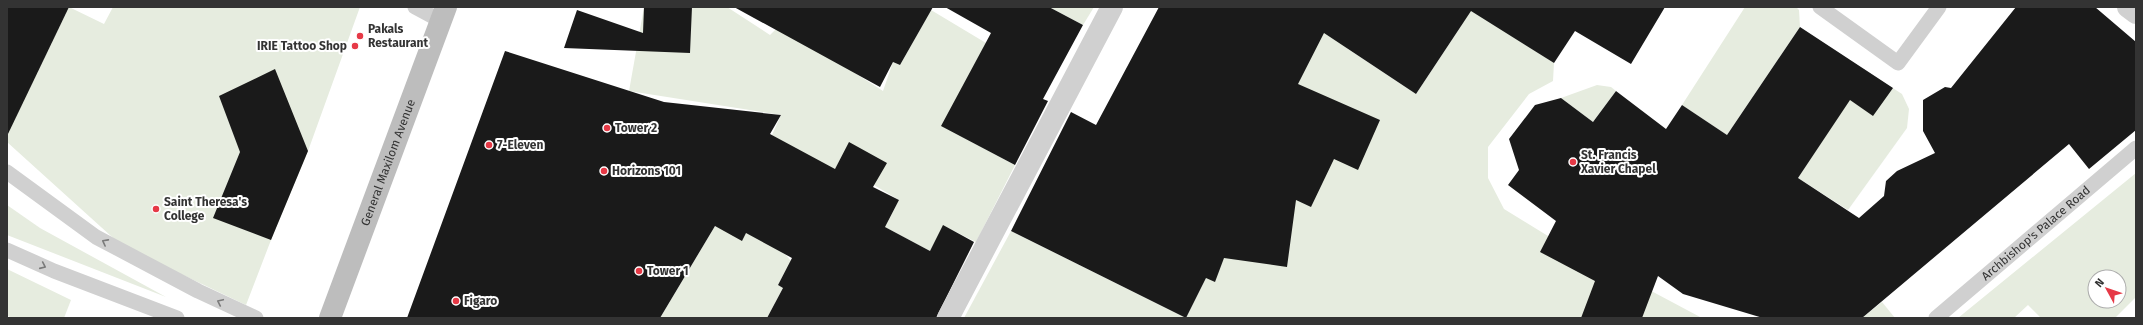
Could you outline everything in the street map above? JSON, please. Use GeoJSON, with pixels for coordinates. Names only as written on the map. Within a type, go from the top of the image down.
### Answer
{"type":"FeatureCollection","features":[{"type":"Feature","properties":{"kind":"main road","name":"General Maxilom Avenue"},"geometry":{"type":"LineString","coordinates":[[330,318],[443,14]]}},
{"type":"Feature","properties":{"kind":"street"},"geometry":{"type":"LineString","coordinates":[[948,318],[1112,7]]}},
{"type":"Feature","properties":{"kind":"street"},"geometry":{"type":"LineString","coordinates":[[2128,7],[2136,13]]}},
{"type":"Feature","properties":{"kind":"lane"},"geometry":{"type":"LineString","coordinates":[[415,7],[443,14]]}},
{"type":"Feature","properties":{"kind":"lane"},"geometry":{"type":"LineString","coordinates":[[1820,7],[1898,63],[1939,7]]}},
{"type":"Feature","properties":{"kind":"lane","name":"Archbishop's Palace Road"},"geometry":{"type":"LineString","coordinates":[[1936,318],[2136,148]]}},
{"type":"Feature","properties":{"kind":"lane"},"geometry":{"type":"LineString","coordinates":[[7,172],[96,237],[198,291],[256,318]]}},
{"type":"Feature","properties":{"kind":"lane"},"geometry":{"type":"LineString","coordinates":[[7,250],[54,271],[177,318]]}},
{"type":"Feature","properties":{"kind":"shaded area","name":"Saint Theresa's College"},"geometry":{"type":"Polygon","coordinates":[[[69,7],[104,24],[113,7],[360,7],[308,151],[246,305],[122,246],[7,142],[7,131],[14,120],[69,7]]]}},
{"type":"Feature","properties":{"kind":"shaded area"},"geometry":{"type":"Polygon","coordinates":[[[644,7],[727,7],[770,35],[780,25],[883,91],[893,62],[900,65],[931,10],[986,43],[942,126],[1015,165],[976,242],[944,226],[930,251],[885,227],[899,200],[874,185],[849,143],[834,171],[772,135],[781,115],[629,91],[644,7]]]}},
{"type":"Feature","properties":{"kind":"shaded area"},"geometry":{"type":"Polygon","coordinates":[[[1049,7],[1094,7],[1083,25],[1049,7]]]}},
{"type":"Feature","properties":{"kind":"shaded area"},"geometry":{"type":"Polygon","coordinates":[[[1433,7],[1524,7],[1507,33],[1554,63],[1553,81],[1529,94],[1488,147],[1488,178],[1504,209],[1548,236],[1702,318],[1186,318],[1250,191],[1245,188],[1327,26],[1348,49],[1416,94],[1461,26],[1433,7]]]}},
{"type":"Feature","properties":{"kind":"shaded area"},"geometry":{"type":"Polygon","coordinates":[[[1745,7],[1796,7],[1799,10],[1800,27],[1727,135],[1682,105],[1745,7]]]}},
{"type":"Feature","properties":{"kind":"shaded area"},"geometry":{"type":"Polygon","coordinates":[[[1868,72],[1902,94],[1909,109],[1907,128],[1848,210],[1798,178],[1868,72]]]}},
{"type":"Feature","properties":{"kind":"shaded area"},"geometry":{"type":"Polygon","coordinates":[[[1597,85],[1611,87],[1616,91],[1593,122],[1561,98],[1597,85]]]}},
{"type":"Feature","properties":{"kind":"shaded area"},"geometry":{"type":"Polygon","coordinates":[[[2136,173],[2136,297],[2127,306],[2127,269],[2087,269],[2087,309],[2124,309],[2115,318],[2041,318],[2028,305],[2014,318],[1958,318],[2136,173]]]}},
{"type":"Feature","properties":{"kind":"shaded area"},"geometry":{"type":"Polygon","coordinates":[[[7,205],[40,228],[166,297],[7,235],[7,205]]]}},
{"type":"Feature","properties":{"kind":"shaded area"},"geometry":{"type":"Polygon","coordinates":[[[715,226],[720,228],[749,227],[765,242],[786,255],[791,261],[778,285],[783,288],[767,318],[660,318],[715,226]]]}},
{"type":"Feature","properties":{"kind":"shaded area"},"geometry":{"type":"Polygon","coordinates":[[[1011,231],[1186,318],[964,318],[1011,231]]]}},
{"type":"Feature","properties":{"kind":"shaded area"},"geometry":{"type":"Polygon","coordinates":[[[7,269],[71,300],[64,318],[11,318],[7,315],[7,269]]]}},
{"type":"Feature","properties":{"kind":"shaded area"},"geometry":{"type":"Polygon","coordinates":[[[1882,302],[1895,318],[1862,318],[1882,302]]]}},
{"type":"Feature","properties":{"kind":"building"},"geometry":{"type":"Polygon","coordinates":[[[7,7],[69,7],[7,136],[7,7]]]}},
{"type":"Feature","properties":{"kind":"building"},"geometry":{"type":"Polygon","coordinates":[[[644,7],[692,7],[690,53],[564,48],[577,10],[643,33],[644,7]]]}},
{"type":"Feature","properties":{"kind":"building"},"geometry":{"type":"Polygon","coordinates":[[[734,7],[933,7],[900,65],[893,62],[880,87],[734,7]]]}},
{"type":"Feature","properties":{"kind":"building"},"geometry":{"type":"Polygon","coordinates":[[[945,7],[1049,7],[1083,25],[1043,99],[1048,101],[1015,165],[941,126],[991,33],[945,7]]]}},
{"type":"Feature","properties":{"kind":"building"},"geometry":{"type":"Polygon","coordinates":[[[1159,7],[1665,7],[1631,64],[1575,31],[1554,63],[1471,11],[1416,94],[1324,33],[1298,84],[1380,120],[1358,170],[1334,159],[1311,207],[1296,200],[1287,267],[1224,258],[1215,282],[1206,278],[1186,318],[1011,231],[1071,112],[1096,125],[1159,7]]]}},
{"type":"Feature","properties":{"kind":"building"},"geometry":{"type":"Polygon","coordinates":[[[2016,7],[2095,7],[2136,42],[2136,130],[2089,169],[2069,144],[1862,318],[1763,318],[1683,294],[1658,276],[1642,318],[1581,318],[1595,281],[1540,252],[1556,221],[1508,185],[1519,170],[1509,139],[1535,105],[1561,98],[1593,122],[1616,91],[1666,129],[1682,105],[1727,135],[1800,27],[1893,88],[1873,116],[1850,100],[1798,178],[1859,218],[1884,196],[1886,181],[1897,171],[1935,153],[1923,131],[1923,100],[1945,87],[1951,88],[2016,7]]]}},
{"type":"Feature","properties":{"kind":"building","name":"Horizons 101"},"geometry":{"type":"Polygon","coordinates":[[[505,51],[664,102],[781,115],[770,134],[835,169],[849,142],[887,163],[873,187],[899,200],[885,227],[930,251],[943,225],[974,242],[936,318],[767,318],[783,288],[778,285],[792,258],[746,233],[742,241],[715,226],[660,318],[407,318],[505,51]]]}},
{"type":"Feature","properties":{"kind":"building"},"geometry":{"type":"Polygon","coordinates":[[[275,69],[308,151],[271,240],[213,218],[240,152],[219,96],[275,69]]]}},
{"type":"Feature","properties":{"kind":"place","name":"Pakals Restaurant"},"geometry":{"type":"Point","coordinates":[360,36]}},
{"type":"Feature","properties":{"kind":"place","name":"IRIE Tattoo Shop"},"geometry":{"type":"Point","coordinates":[355,46]}},
{"type":"Feature","properties":{"kind":"place","name":"Tower 2"},"geometry":{"type":"Point","coordinates":[607,128]}},
{"type":"Feature","properties":{"kind":"place","name":"7-Eleven"},"geometry":{"type":"Point","coordinates":[489,145]}},
{"type":"Feature","properties":{"kind":"place","name":"St. Francis Xavier Chapel"},"geometry":{"type":"Point","coordinates":[1573,162]}},
{"type":"Feature","properties":{"kind":"place","name":"Horizons 101"},"geometry":{"type":"Point","coordinates":[604,171]}},
{"type":"Feature","properties":{"kind":"place","name":"Saint Theresa's College"},"geometry":{"type":"Point","coordinates":[156,209]}},
{"type":"Feature","properties":{"kind":"place","name":"Tower 1"},"geometry":{"type":"Point","coordinates":[639,271]}},
{"type":"Feature","properties":{"kind":"place","name":"Figaro"},"geometry":{"type":"Point","coordinates":[456,301]}}]}
